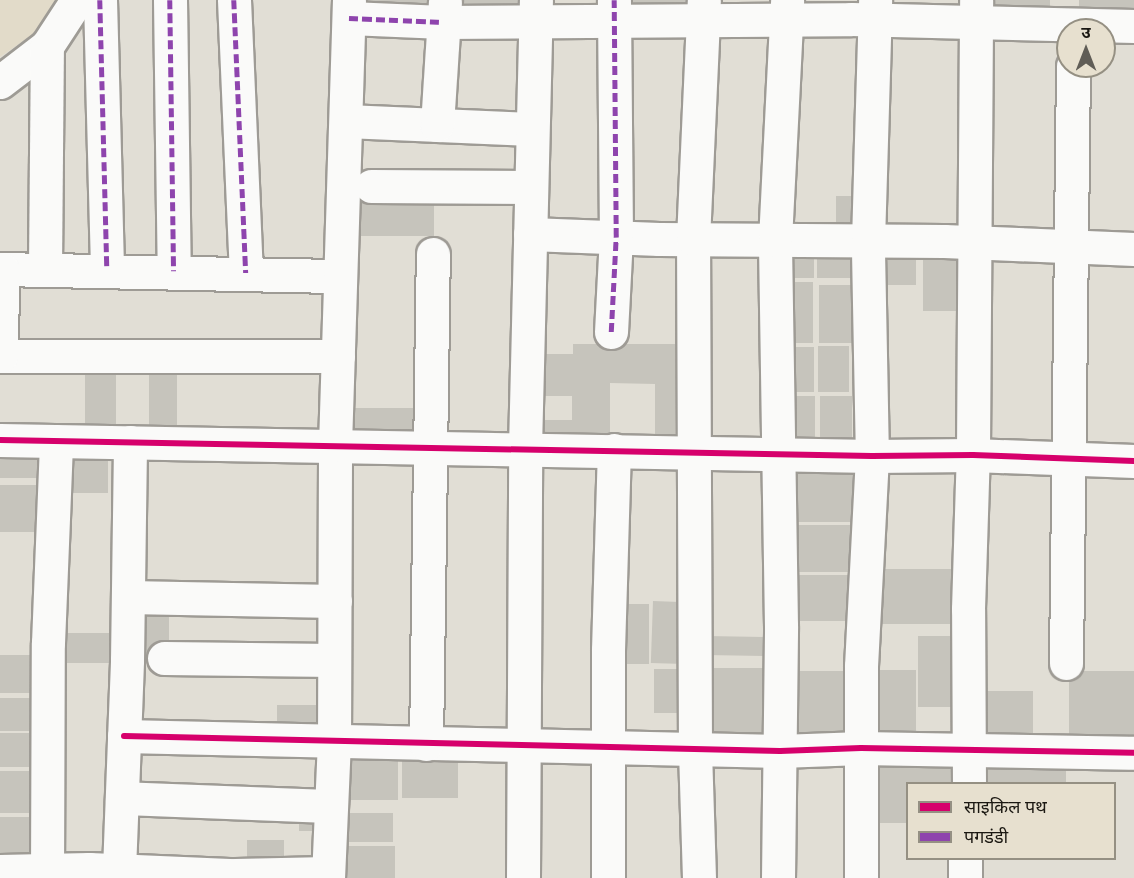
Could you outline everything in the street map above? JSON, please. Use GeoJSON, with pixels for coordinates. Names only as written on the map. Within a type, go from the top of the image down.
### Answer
{"type":"FeatureCollection","features":[{"type":"Feature","properties":{"kind":"street"},"geometry":{"type":"LineString","coordinates":[[0,82],[47,46],[77,0]]}},
{"type":"Feature","properties":{"kind":"street"},"geometry":{"type":"LineString","coordinates":[[100,0],[107,270]]}},
{"type":"Feature","properties":{"kind":"street"},"geometry":{"type":"LineString","coordinates":[[170,0],[174,271]]}},
{"type":"Feature","properties":{"kind":"street"},"geometry":{"type":"LineString","coordinates":[[234,0],[246,273]]}},
{"type":"Feature","properties":{"kind":"street"},"geometry":{"type":"LineString","coordinates":[[0,871],[46,875],[99,872],[235,876],[328,875],[334,743],[335,445],[349,9],[976,11],[1074,18]]}},
{"type":"Feature","properties":{"kind":"street"},"geometry":{"type":"LineString","coordinates":[[611,332],[616,237],[614,10]]}},
{"type":"Feature","properties":{"kind":"street"},"geometry":{"type":"LineString","coordinates":[[699,878],[695,749],[693,239],[704,10]]}},
{"type":"Feature","properties":{"kind":"street"},"geometry":{"type":"LineString","coordinates":[[778,878],[780,751],[775,240],[787,10]]}},
{"type":"Feature","properties":{"kind":"street"},"geometry":{"type":"LineString","coordinates":[[861,878],[861,666],[872,456],[868,241],[875,10]]}},
{"type":"Feature","properties":{"kind":"street"},"geometry":{"type":"LineString","coordinates":[[437,125],[444,11]]}},
{"type":"Feature","properties":{"kind":"street"},"geometry":{"type":"LineString","coordinates":[[523,878],[525,448],[535,11]]}},
{"type":"Feature","properties":{"kind":"street"},"geometry":{"type":"LineString","coordinates":[[969,782],[968,609],[973,455],[976,11]]}},
{"type":"Feature","properties":{"kind":"street"},"geometry":{"type":"LineString","coordinates":[[1116,24],[1134,26]]}},
{"type":"Feature","properties":{"kind":"street"},"geometry":{"type":"LineString","coordinates":[[45,268],[47,46]]}},
{"type":"Feature","properties":{"kind":"street"},"geometry":{"type":"LineString","coordinates":[[1066,663],[1073,78]]}},
{"type":"Feature","properties":{"kind":"street"},"geometry":{"type":"LineString","coordinates":[[346,121],[531,129]]}},
{"type":"Feature","properties":{"kind":"street"},"geometry":{"type":"LineString","coordinates":[[371,186],[530,187]]}},
{"type":"Feature","properties":{"kind":"street"},"geometry":{"type":"LineString","coordinates":[[530,234],[693,239],[975,242],[1134,249]]}},
{"type":"Feature","properties":{"kind":"street"},"geometry":{"type":"LineString","coordinates":[[426,744],[433,254]]}},
{"type":"Feature","properties":{"kind":"street"},"geometry":{"type":"LineString","coordinates":[[338,356],[0,356],[1,269],[45,268],[340,276]]}},
{"type":"Feature","properties":{"kind":"street"},"geometry":{"type":"LineString","coordinates":[[0,440],[872,456],[973,455],[1134,461]]}},
{"type":"Feature","properties":{"kind":"street"},"geometry":{"type":"LineString","coordinates":[[46,875],[48,643],[56,441]]}},
{"type":"Feature","properties":{"kind":"street"},"geometry":{"type":"LineString","coordinates":[[99,872],[122,798],[130,442]]}},
{"type":"Feature","properties":{"kind":"street"},"geometry":{"type":"LineString","coordinates":[[608,878],[608,650],[614,450]]}},
{"type":"Feature","properties":{"kind":"street"},"geometry":{"type":"LineString","coordinates":[[128,597],[334,601]]}},
{"type":"Feature","properties":{"kind":"street"},"geometry":{"type":"LineString","coordinates":[[164,658],[334,660]]}},
{"type":"Feature","properties":{"kind":"street"},"geometry":{"type":"LineString","coordinates":[[124,736],[334,743],[780,751],[861,748],[1134,753]]}},
{"type":"Feature","properties":{"kind":"street"},"geometry":{"type":"LineString","coordinates":[[122,798],[331,806]]}},
{"type":"Feature","properties":{"kind":"street"},"geometry":{"type":"LineString","coordinates":[[965,878],[966,860]]}},
{"type":"Feature","properties":{"kind":"shaded area"},"geometry":{"type":"Polygon","coordinates":[[[0,0],[82,0],[0,57],[0,0]]]}},
{"type":"Feature","properties":{"kind":"building"},"geometry":{"type":"Polygon","coordinates":[[[358,0],[436,0],[436,14],[358,14],[358,0]]]}},
{"type":"Feature","properties":{"kind":"building"},"geometry":{"type":"Polygon","coordinates":[[[447,0],[524,0],[524,18],[447,18],[447,0]]]}},
{"type":"Feature","properties":{"kind":"building"},"geometry":{"type":"Polygon","coordinates":[[[622,0],[690,0],[690,6],[622,6],[622,0]]]}},
{"type":"Feature","properties":{"kind":"building"},"geometry":{"type":"Polygon","coordinates":[[[991,0],[1050,0],[1050,12],[991,12],[991,0]]]}},
{"type":"Feature","properties":{"kind":"building"},"geometry":{"type":"Polygon","coordinates":[[[1079,0],[1134,0],[1134,14],[1079,14],[1079,0]]]}},
{"type":"Feature","properties":{"kind":"building"},"geometry":{"type":"Polygon","coordinates":[[[351,196],[434,196],[434,236],[351,236],[351,196]]]}},
{"type":"Feature","properties":{"kind":"building"},"geometry":{"type":"Polygon","coordinates":[[[836,196],[861,196],[861,232],[836,232],[836,196]]]}},
{"type":"Feature","properties":{"kind":"building"},"geometry":{"type":"Polygon","coordinates":[[[817,244],[855,244],[855,278],[817,278],[817,244]]]}},
{"type":"Feature","properties":{"kind":"building"},"geometry":{"type":"Polygon","coordinates":[[[780,246],[814,246],[814,278],[780,278],[780,246]]]}},
{"type":"Feature","properties":{"kind":"building"},"geometry":{"type":"Polygon","coordinates":[[[877,247],[916,247],[916,285],[877,285],[877,247]]]}},
{"type":"Feature","properties":{"kind":"building"},"geometry":{"type":"Polygon","coordinates":[[[923,250],[962,250],[962,311],[923,311],[923,250]]]}},
{"type":"Feature","properties":{"kind":"building"},"geometry":{"type":"Polygon","coordinates":[[[781,282],[813,282],[813,343],[781,343],[781,282]]]}},
{"type":"Feature","properties":{"kind":"building"},"geometry":{"type":"Polygon","coordinates":[[[819,285],[853,285],[853,343],[819,343],[819,285]]]}},
{"type":"Feature","properties":{"kind":"building"},"geometry":{"type":"Polygon","coordinates":[[[573,344],[675,344],[675,439],[655,438],[655,384],[610,383],[610,438],[536,438],[536,420],[572,420],[572,396],[536,396],[536,354],[573,354],[573,344]]]}},
{"type":"Feature","properties":{"kind":"building"},"geometry":{"type":"Polygon","coordinates":[[[818,346],[849,346],[849,392],[818,392],[818,346]]]}},
{"type":"Feature","properties":{"kind":"building"},"geometry":{"type":"Polygon","coordinates":[[[779,347],[814,347],[814,392],[779,392],[779,347]]]}},
{"type":"Feature","properties":{"kind":"building"},"geometry":{"type":"Polygon","coordinates":[[[85,360],[116,360],[116,428],[85,428],[85,360]]]}},
{"type":"Feature","properties":{"kind":"building"},"geometry":{"type":"Polygon","coordinates":[[[149,363],[177,363],[177,428],[149,428],[149,363]]]}},
{"type":"Feature","properties":{"kind":"building"},"geometry":{"type":"Polygon","coordinates":[[[781,396],[815,396],[815,445],[781,445],[781,396]]]}},
{"type":"Feature","properties":{"kind":"building"},"geometry":{"type":"Polygon","coordinates":[[[820,396],[852,396],[852,448],[820,448],[820,396]]]}},
{"type":"Feature","properties":{"kind":"building"},"geometry":{"type":"Polygon","coordinates":[[[345,408],[429,408],[429,437],[345,437],[345,408]]]}},
{"type":"Feature","properties":{"kind":"building"},"geometry":{"type":"Polygon","coordinates":[[[0,444],[44,444],[44,478],[0,478],[0,444]]]}},
{"type":"Feature","properties":{"kind":"building"},"geometry":{"type":"Polygon","coordinates":[[[64,447],[108,447],[108,493],[64,493],[64,447]]]}},
{"type":"Feature","properties":{"kind":"building"},"geometry":{"type":"Polygon","coordinates":[[[786,462],[860,462],[860,522],[786,522],[786,462]]]}},
{"type":"Feature","properties":{"kind":"building"},"geometry":{"type":"Polygon","coordinates":[[[0,485],[43,485],[43,532],[0,532],[0,485]]]}},
{"type":"Feature","properties":{"kind":"building"},"geometry":{"type":"Polygon","coordinates":[[[786,525],[850,525],[850,572],[786,572],[786,525]]]}},
{"type":"Feature","properties":{"kind":"building"},"geometry":{"type":"Polygon","coordinates":[[[875,569],[960,569],[960,624],[875,624],[875,569]]]}},
{"type":"Feature","properties":{"kind":"building"},"geometry":{"type":"Polygon","coordinates":[[[783,575],[851,575],[851,621],[783,621],[783,575]]]}},
{"type":"Feature","properties":{"kind":"building"},"geometry":{"type":"Polygon","coordinates":[[[653,601],[686,602],[684,664],[651,663],[653,601]]]}},
{"type":"Feature","properties":{"kind":"building"},"geometry":{"type":"Polygon","coordinates":[[[614,604],[649,604],[649,664],[614,664],[614,604]]]}},
{"type":"Feature","properties":{"kind":"building"},"geometry":{"type":"Polygon","coordinates":[[[129,606],[169,606],[169,654],[129,654],[129,606]]]}},
{"type":"Feature","properties":{"kind":"building"},"geometry":{"type":"Polygon","coordinates":[[[58,633],[124,633],[124,663],[58,663],[58,633]]]}},
{"type":"Feature","properties":{"kind":"building"},"geometry":{"type":"Polygon","coordinates":[[[706,636],[777,637],[777,656],[706,655],[706,636]]]}},
{"type":"Feature","properties":{"kind":"building"},"geometry":{"type":"Polygon","coordinates":[[[918,636],[962,636],[962,707],[918,707],[918,636]]]}},
{"type":"Feature","properties":{"kind":"building"},"geometry":{"type":"Polygon","coordinates":[[[0,655],[40,655],[40,693],[0,693],[0,655]]]}},
{"type":"Feature","properties":{"kind":"building"},"geometry":{"type":"Polygon","coordinates":[[[707,668],[776,668],[776,735],[707,735],[707,668]]]}},
{"type":"Feature","properties":{"kind":"building"},"geometry":{"type":"Polygon","coordinates":[[[654,669],[685,669],[685,713],[654,713],[654,669]]]}},
{"type":"Feature","properties":{"kind":"building"},"geometry":{"type":"Polygon","coordinates":[[[874,670],[916,670],[916,737],[874,737],[874,670]]]}},
{"type":"Feature","properties":{"kind":"building"},"geometry":{"type":"Polygon","coordinates":[[[783,671],[853,671],[853,739],[783,739],[783,671]]]}},
{"type":"Feature","properties":{"kind":"building"},"geometry":{"type":"Polygon","coordinates":[[[1069,671],[1134,671],[1134,741],[1069,741],[1069,671]]]}},
{"type":"Feature","properties":{"kind":"building"},"geometry":{"type":"Polygon","coordinates":[[[979,691],[1033,691],[1033,742],[979,742],[979,691]]]}},
{"type":"Feature","properties":{"kind":"building"},"geometry":{"type":"Polygon","coordinates":[[[0,698],[35,698],[35,731],[0,731],[0,698]]]}},
{"type":"Feature","properties":{"kind":"building"},"geometry":{"type":"Polygon","coordinates":[[[277,705],[330,705],[330,731],[277,731],[277,705]]]}},
{"type":"Feature","properties":{"kind":"building"},"geometry":{"type":"Polygon","coordinates":[[[0,733],[35,733],[35,767],[0,767],[0,733]]]}},
{"type":"Feature","properties":{"kind":"building"},"geometry":{"type":"Polygon","coordinates":[[[337,751],[398,751],[398,800],[337,800],[337,751]]]}},
{"type":"Feature","properties":{"kind":"building"},"geometry":{"type":"Polygon","coordinates":[[[402,751],[458,751],[458,798],[402,798],[402,751]]]}},
{"type":"Feature","properties":{"kind":"building"},"geometry":{"type":"Polygon","coordinates":[[[873,754],[959,754],[959,782],[906,782],[906,823],[873,823],[873,754]]]}},
{"type":"Feature","properties":{"kind":"building"},"geometry":{"type":"Polygon","coordinates":[[[980,762],[1066,762],[1066,782],[980,782],[980,762]]]}},
{"type":"Feature","properties":{"kind":"building"},"geometry":{"type":"Polygon","coordinates":[[[0,771],[38,771],[38,813],[0,813],[0,771]]]}},
{"type":"Feature","properties":{"kind":"building"},"geometry":{"type":"Polygon","coordinates":[[[299,810],[326,831],[299,831],[299,810]]]}},
{"type":"Feature","properties":{"kind":"building"},"geometry":{"type":"Polygon","coordinates":[[[342,813],[393,813],[393,842],[342,842],[342,813]]]}},
{"type":"Feature","properties":{"kind":"building"},"geometry":{"type":"Polygon","coordinates":[[[0,817],[38,817],[38,864],[0,864],[0,817]]]}},
{"type":"Feature","properties":{"kind":"building"},"geometry":{"type":"Polygon","coordinates":[[[247,840],[284,840],[284,870],[247,870],[247,840]]]}},
{"type":"Feature","properties":{"kind":"building"},"geometry":{"type":"Polygon","coordinates":[[[337,846],[395,846],[395,878],[337,878],[337,846]]]}},
{"type":"Feature","properties":{"kind":"marked path"},"geometry":{"type":"LineString","coordinates":[[100,0],[107,270]]}},
{"type":"Feature","properties":{"kind":"marked path"},"geometry":{"type":"LineString","coordinates":[[170,0],[174,271]]}},
{"type":"Feature","properties":{"kind":"marked path"},"geometry":{"type":"LineString","coordinates":[[234,0],[246,273]]}},
{"type":"Feature","properties":{"kind":"marked path"},"geometry":{"type":"LineString","coordinates":[[611,332],[616,237],[614,0]]}},
{"type":"Feature","properties":{"kind":"marked path"},"geometry":{"type":"LineString","coordinates":[[349,18],[443,22]]}},
{"type":"Feature","properties":{"kind":"cycle path"},"geometry":{"type":"LineString","coordinates":[[0,440],[872,456],[973,455],[1134,461]]}},
{"type":"Feature","properties":{"kind":"cycle path"},"geometry":{"type":"LineString","coordinates":[[124,736],[780,751],[861,748],[1134,753]]}}]}
